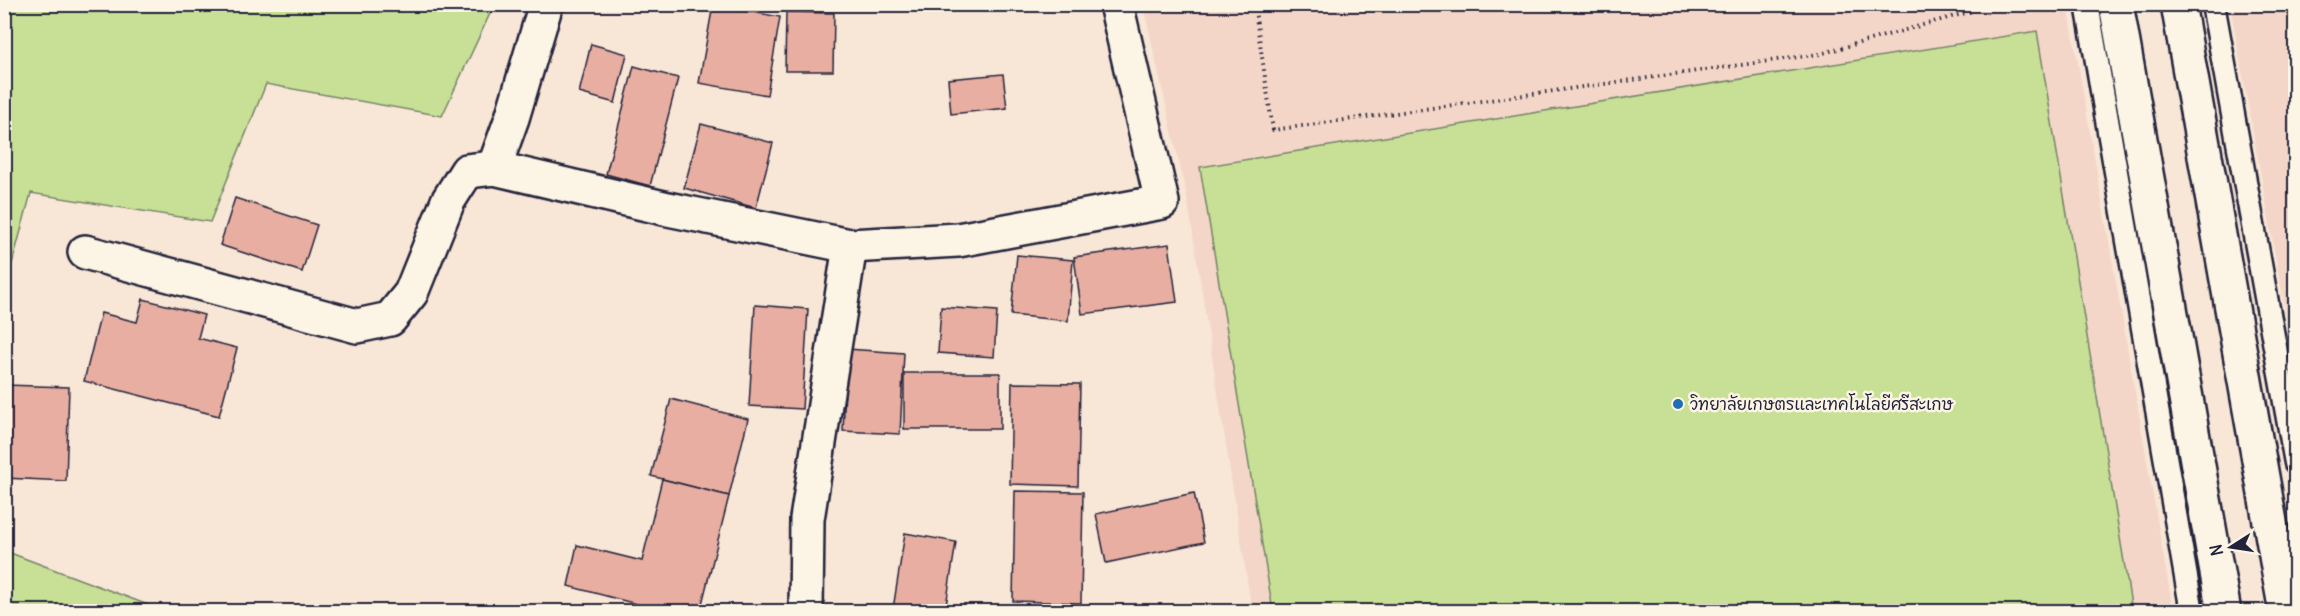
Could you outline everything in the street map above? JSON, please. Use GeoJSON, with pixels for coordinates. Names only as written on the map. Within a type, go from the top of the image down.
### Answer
{"type":"FeatureCollection","features":[{"type":"Feature","properties":{"kind":"street"},"geometry":{"type":"LineString","coordinates":[[494,168],[512,118],[546,4]]}},
{"type":"Feature","properties":{"kind":"street"},"geometry":{"type":"LineString","coordinates":[[85,252],[357,326],[390,319],[411,293],[448,201],[467,171],[494,168],[668,209],[850,246],[958,240],[1162,202],[1116,4]]}},
{"type":"Feature","properties":{"kind":"street"},"geometry":{"type":"LineString","coordinates":[[2116,4],[2224,612]]}},
{"type":"Feature","properties":{"kind":"street"},"geometry":{"type":"LineString","coordinates":[[2178,4],[2286,612]]}},
{"type":"Feature","properties":{"kind":"street"},"geometry":{"type":"LineString","coordinates":[[806,612],[807,519],[850,246]]}},
{"type":"Feature","properties":{"kind":"lane"},"geometry":{"type":"LineString","coordinates":[[2086,4],[2192,612]]}},
{"type":"Feature","properties":{"kind":"lane"},"geometry":{"type":"LineString","coordinates":[[2213,4],[2295,463]]}},
{"type":"Feature","properties":{"kind":"path"},"geometry":{"type":"LineString","coordinates":[[1254,4],[1273,130],[1820,54],[1969,12],[1975,4]]}},
{"type":"Feature","properties":{"kind":"shaded area","name":"วิทยาลัยเกษตรและเทคโนโลยีศรีสะเกษ"},"geometry":{"type":"Polygon","coordinates":[[[1143,5],[2068,5],[2173,611],[1252,611],[1187,197],[1143,5]]]}},
{"type":"Feature","properties":{"kind":"shaded area"},"geometry":{"type":"Polygon","coordinates":[[[2230,5],[2295,5],[2295,364],[2230,5]]]}},
{"type":"Feature","properties":{"kind":"green space"},"geometry":{"type":"Polygon","coordinates":[[[5,4],[494,5],[442,116],[266,84],[210,222],[31,193],[5,290],[5,4]]]}},
{"type":"Feature","properties":{"kind":"green space","name":"วิทยาลัยเกษตรและเทคโนโลยีศรีสะเกษ"},"geometry":{"type":"Polygon","coordinates":[[[2037,31],[2132,611],[1273,611],[1200,167],[2037,31]]]}},
{"type":"Feature","properties":{"kind":"green space"},"geometry":{"type":"Polygon","coordinates":[[[5,551],[164,611],[5,611],[5,551]]]}},
{"type":"Feature","properties":{"kind":"building"},"geometry":{"type":"Polygon","coordinates":[[[713,5],[780,17],[767,95],[699,83],[713,5]]]}},
{"type":"Feature","properties":{"kind":"building"},"geometry":{"type":"Polygon","coordinates":[[[786,12],[834,13],[833,71],[785,71],[786,12]]]}},
{"type":"Feature","properties":{"kind":"building"},"geometry":{"type":"Polygon","coordinates":[[[591,44],[627,54],[615,103],[579,93],[591,44]]]}},
{"type":"Feature","properties":{"kind":"building"},"geometry":{"type":"Polygon","coordinates":[[[634,66],[678,78],[650,186],[606,174],[634,66]]]}},
{"type":"Feature","properties":{"kind":"building"},"geometry":{"type":"Polygon","coordinates":[[[1003,74],[1007,108],[951,114],[948,79],[1003,74]]]}},
{"type":"Feature","properties":{"kind":"building"},"geometry":{"type":"Polygon","coordinates":[[[701,124],[773,143],[756,208],[684,188],[701,124]]]}},
{"type":"Feature","properties":{"kind":"building"},"geometry":{"type":"Polygon","coordinates":[[[235,198],[317,225],[302,272],[220,245],[235,198]]]}},
{"type":"Feature","properties":{"kind":"building"},"geometry":{"type":"Polygon","coordinates":[[[1169,244],[1177,302],[1082,314],[1074,257],[1169,244]]]}},
{"type":"Feature","properties":{"kind":"building"},"geometry":{"type":"Polygon","coordinates":[[[1017,255],[1073,260],[1068,321],[1011,315],[1017,255]]]}},
{"type":"Feature","properties":{"kind":"building"},"geometry":{"type":"Polygon","coordinates":[[[143,299],[204,315],[198,338],[237,348],[219,416],[84,381],[101,313],[137,322],[143,299]]]}},
{"type":"Feature","properties":{"kind":"building"},"geometry":{"type":"Polygon","coordinates":[[[755,305],[808,309],[802,409],[749,406],[755,305]]]}},
{"type":"Feature","properties":{"kind":"building"},"geometry":{"type":"Polygon","coordinates":[[[941,307],[997,311],[994,357],[938,353],[941,307]]]}},
{"type":"Feature","properties":{"kind":"building"},"geometry":{"type":"Polygon","coordinates":[[[847,349],[904,353],[900,434],[843,431],[847,349]]]}},
{"type":"Feature","properties":{"kind":"building"},"geometry":{"type":"Polygon","coordinates":[[[904,373],[1000,373],[1000,429],[904,429],[904,373]]]}},
{"type":"Feature","properties":{"kind":"building"},"geometry":{"type":"Polygon","coordinates":[[[1012,383],[1080,384],[1078,486],[1010,484],[1012,383]]]}},
{"type":"Feature","properties":{"kind":"building"},"geometry":{"type":"Polygon","coordinates":[[[4,385],[69,387],[66,481],[4,478],[4,385]]]}},
{"type":"Feature","properties":{"kind":"building"},"geometry":{"type":"Polygon","coordinates":[[[671,399],[748,419],[729,496],[651,476],[671,399]]]}},
{"type":"Feature","properties":{"kind":"building"},"geometry":{"type":"Polygon","coordinates":[[[662,479],[729,496],[700,612],[667,612],[568,586],[577,545],[642,561],[662,479]]]}},
{"type":"Feature","properties":{"kind":"building"},"geometry":{"type":"Polygon","coordinates":[[[1015,491],[1083,492],[1081,603],[1013,601],[1015,491]]]}},
{"type":"Feature","properties":{"kind":"building"},"geometry":{"type":"Polygon","coordinates":[[[1194,493],[1204,542],[1106,563],[1096,514],[1194,493]]]}},
{"type":"Feature","properties":{"kind":"building"},"geometry":{"type":"Polygon","coordinates":[[[905,533],[956,542],[945,612],[910,612],[893,609],[905,533]]]}},
{"type":"Feature","properties":{"kind":"place","name":"วิทยาลัยเกษตรและเทคโนโลยีศรีสะเกษ"},"geometry":{"type":"Point","coordinates":[1678,404]}}]}
